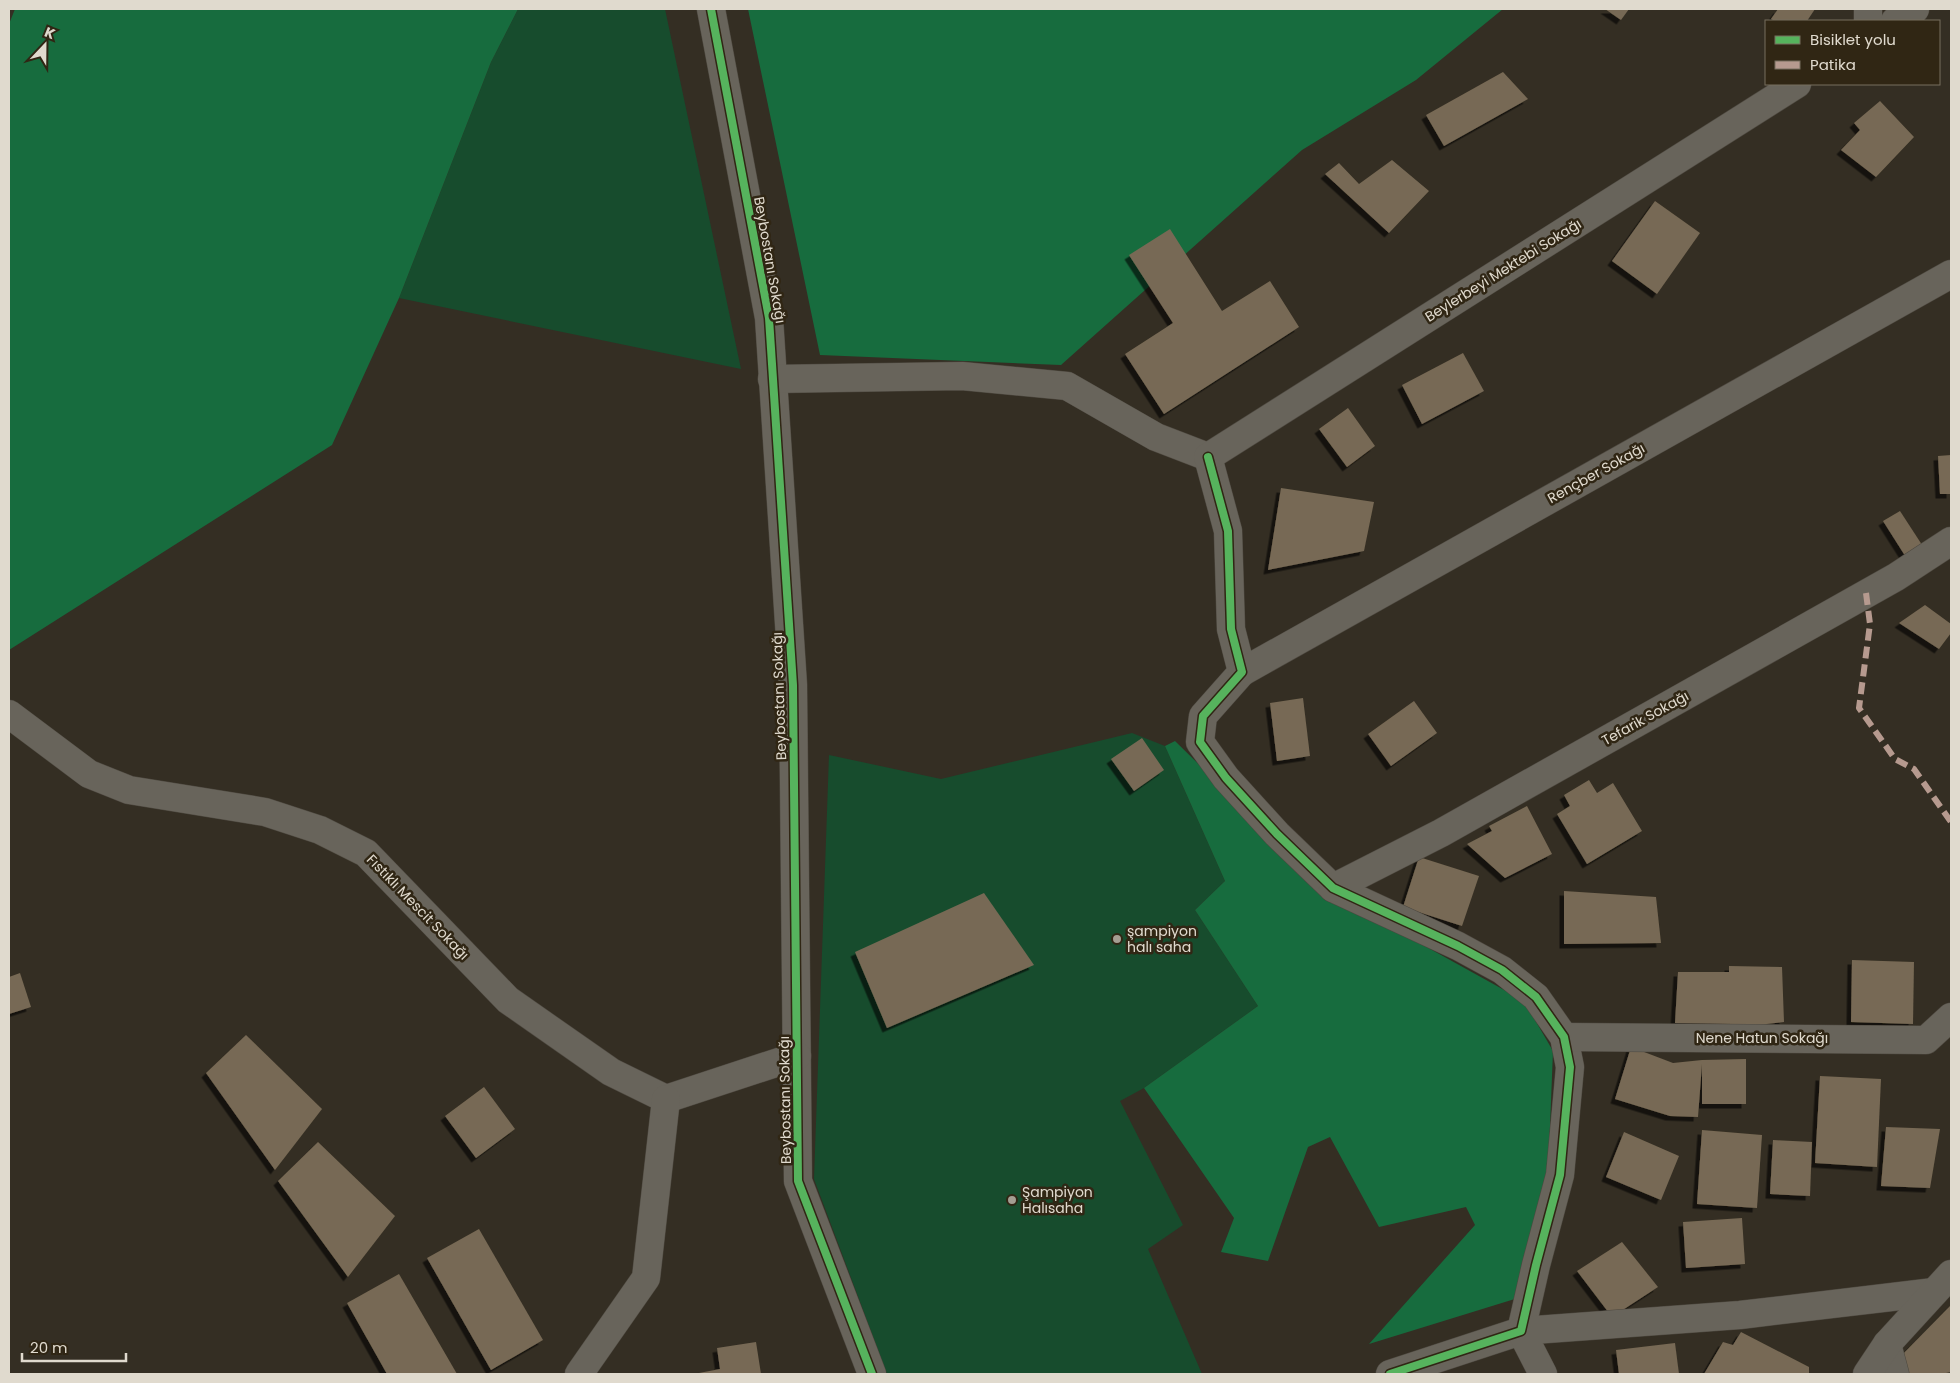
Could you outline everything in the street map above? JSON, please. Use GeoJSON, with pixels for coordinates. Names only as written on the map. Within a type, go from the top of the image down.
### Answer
{"type":"FeatureCollection","features":[{"type":"Feature","properties":{"kind":"street","name":"Beybostanı Sokağı"},"geometry":{"type":"LineString","coordinates":[[710,9],[768,318],[793,685],[798,1181],[872,1374]]}},
{"type":"Feature","properties":{"kind":"street"},"geometry":{"type":"LineString","coordinates":[[1898,20],[1915,9]]}},
{"type":"Feature","properties":{"kind":"street","name":"Beylerbeyi Mektebi Sokağı"},"geometry":{"type":"LineString","coordinates":[[1208,457],[1795,85]]}},
{"type":"Feature","properties":{"kind":"street","name":"Rençber Sokağı"},"geometry":{"type":"LineString","coordinates":[[1564,1037],[1536,997],[1502,970],[1458,946],[1333,888],[1232,785],[1200,742],[1204,716],[1242,672],[1951,274]]}},
{"type":"Feature","properties":{"kind":"street"},"geometry":{"type":"LineString","coordinates":[[772,379],[962,376],[1067,386],[1156,437],[1208,457],[1228,531],[1231,629],[1242,672]]}},
{"type":"Feature","properties":{"kind":"street","name":"Tefarik Sokağı"},"geometry":{"type":"LineString","coordinates":[[1333,888],[1441,833],[1896,577],[1951,541]]}},
{"type":"Feature","properties":{"kind":"street","name":"Fıstıklı Mescit Sokağı"},"geometry":{"type":"LineString","coordinates":[[9,714],[89,774],[129,790],[265,812],[320,830],[366,853],[508,1000],[611,1072],[666,1099]]}},
{"type":"Feature","properties":{"kind":"street","name":"Nene Hatun Sokağı"},"geometry":{"type":"LineString","coordinates":[[1564,1037],[1926,1040],[1951,1018]]}},
{"type":"Feature","properties":{"kind":"street"},"geometry":{"type":"LineString","coordinates":[[1543,1374],[1521,1331],[1560,1174],[1570,1067],[1564,1037]]}},
{"type":"Feature","properties":{"kind":"street"},"geometry":{"type":"LineString","coordinates":[[579,1374],[646,1278],[666,1099],[797,1056]]}},
{"type":"Feature","properties":{"kind":"street"},"geometry":{"type":"LineString","coordinates":[[1390,1374],[1521,1331],[1740,1315],[1943,1283]]}},
{"type":"Feature","properties":{"kind":"street"},"geometry":{"type":"LineString","coordinates":[[1867,1374],[1887,1344],[1943,1283]]}},
{"type":"Feature","properties":{"kind":"street"},"geometry":{"type":"LineString","coordinates":[[1887,1344],[1895,1374]]}},
{"type":"Feature","properties":{"kind":"green space"},"geometry":{"type":"Polygon","coordinates":[[[15,9],[518,9],[491,62],[399,298],[332,445],[9,650],[9,24],[15,9]]]}},
{"type":"Feature","properties":{"kind":"green space"},"geometry":{"type":"Polygon","coordinates":[[[518,9],[665,9],[741,369],[399,298],[491,62],[518,9]]]}},
{"type":"Feature","properties":{"kind":"green space"},"geometry":{"type":"Polygon","coordinates":[[[748,9],[1503,9],[1416,80],[1302,150],[1061,365],[820,355],[748,9]]]}},
{"type":"Feature","properties":{"kind":"green space"},"geometry":{"type":"Polygon","coordinates":[[[1132,733],[1165,746],[1225,881],[1195,910],[1258,1006],[1144,1088],[1120,1101],[1183,1225],[1148,1249],[1202,1374],[887,1374],[814,1179],[829,755],[941,779],[1132,733]]]}},
{"type":"Feature","properties":{"kind":"green space"},"geometry":{"type":"Polygon","coordinates":[[[1175,741],[1331,894],[1524,1001],[1553,1051],[1548,1177],[1518,1298],[1369,1344],[1475,1225],[1466,1207],[1379,1227],[1330,1137],[1308,1147],[1268,1261],[1221,1252],[1234,1218],[1144,1088],[1258,1006],[1195,910],[1225,881],[1165,746],[1175,741]]]}},
{"type":"Feature","properties":{"kind":"building"},"geometry":{"type":"Polygon","coordinates":[[[1605,9],[1629,9],[1621,20],[1605,9]]]}},
{"type":"Feature","properties":{"kind":"building"},"geometry":{"type":"Polygon","coordinates":[[[1778,9],[1815,9],[1808,20],[1771,19],[1778,9]]]}},
{"type":"Feature","properties":{"kind":"building"},"geometry":{"type":"Polygon","coordinates":[[[1503,72],[1528,99],[1444,146],[1426,115],[1503,72]]]}},
{"type":"Feature","properties":{"kind":"building"},"geometry":{"type":"Polygon","coordinates":[[[1880,101],[1914,137],[1876,177],[1841,150],[1860,130],[1854,123],[1880,101]]]}},
{"type":"Feature","properties":{"kind":"building"},"geometry":{"type":"Polygon","coordinates":[[[1392,160],[1429,191],[1389,233],[1325,174],[1339,163],[1359,184],[1392,160]]]}},
{"type":"Feature","properties":{"kind":"building"},"geometry":{"type":"Polygon","coordinates":[[[1655,201],[1700,233],[1657,294],[1612,261],[1655,201]]]}},
{"type":"Feature","properties":{"kind":"building"},"geometry":{"type":"Polygon","coordinates":[[[1170,229],[1222,311],[1270,281],[1299,327],[1164,414],[1125,354],[1173,323],[1129,255],[1170,229]]]}},
{"type":"Feature","properties":{"kind":"building"},"geometry":{"type":"Polygon","coordinates":[[[1463,353],[1484,391],[1422,424],[1402,385],[1463,353]]]}},
{"type":"Feature","properties":{"kind":"building"},"geometry":{"type":"Polygon","coordinates":[[[1348,408],[1375,446],[1347,467],[1319,429],[1348,408]]]}},
{"type":"Feature","properties":{"kind":"building"},"geometry":{"type":"Polygon","coordinates":[[[1951,455],[1951,494],[1940,494],[1938,456],[1951,455]]]}},
{"type":"Feature","properties":{"kind":"building"},"geometry":{"type":"Polygon","coordinates":[[[1281,488],[1374,502],[1364,551],[1268,570],[1281,488]]]}},
{"type":"Feature","properties":{"kind":"building"},"geometry":{"type":"Polygon","coordinates":[[[1900,511],[1926,551],[1909,562],[1883,521],[1900,511]]]}},
{"type":"Feature","properties":{"kind":"building"},"geometry":{"type":"Polygon","coordinates":[[[1925,605],[1951,624],[1951,633],[1939,649],[1899,623],[1925,605]]]}},
{"type":"Feature","properties":{"kind":"building"},"geometry":{"type":"Polygon","coordinates":[[[1303,698],[1310,756],[1277,761],[1270,703],[1303,698]]]}},
{"type":"Feature","properties":{"kind":"building"},"geometry":{"type":"Polygon","coordinates":[[[1414,701],[1437,733],[1391,766],[1368,734],[1414,701]]]}},
{"type":"Feature","properties":{"kind":"building"},"geometry":{"type":"Polygon","coordinates":[[[1142,738],[1164,770],[1134,791],[1111,759],[1142,738]]]}},
{"type":"Feature","properties":{"kind":"building"},"geometry":{"type":"Polygon","coordinates":[[[1589,780],[1597,793],[1613,783],[1642,831],[1587,864],[1557,814],[1570,806],[1564,795],[1589,780]]]}},
{"type":"Feature","properties":{"kind":"building"},"geometry":{"type":"Polygon","coordinates":[[[1527,806],[1552,854],[1505,878],[1467,844],[1492,831],[1489,826],[1527,806]]]}},
{"type":"Feature","properties":{"kind":"building"},"geometry":{"type":"Polygon","coordinates":[[[1419,857],[1479,876],[1462,926],[1403,907],[1419,857]]]}},
{"type":"Feature","properties":{"kind":"building"},"geometry":{"type":"Polygon","coordinates":[[[1564,891],[1656,897],[1661,943],[1564,944],[1564,891]]]}},
{"type":"Feature","properties":{"kind":"building"},"geometry":{"type":"Polygon","coordinates":[[[984,893],[1034,965],[887,1028],[855,952],[984,893]]]}},
{"type":"Feature","properties":{"kind":"building"},"geometry":{"type":"Polygon","coordinates":[[[1852,960],[1914,962],[1913,1024],[1851,1022],[1852,960]]]}},
{"type":"Feature","properties":{"kind":"building"},"geometry":{"type":"Polygon","coordinates":[[[1729,966],[1782,967],[1784,1022],[1732,1028],[1732,1024],[1675,1023],[1678,972],[1729,972],[1729,966]]]}},
{"type":"Feature","properties":{"kind":"building"},"geometry":{"type":"Polygon","coordinates":[[[20,973],[31,1007],[9,1014],[9,977],[20,973]]]}},
{"type":"Feature","properties":{"kind":"building"},"geometry":{"type":"Polygon","coordinates":[[[246,1035],[322,1109],[275,1170],[206,1073],[246,1035]]]}},
{"type":"Feature","properties":{"kind":"building"},"geometry":{"type":"Polygon","coordinates":[[[1631,1047],[1673,1063],[1746,1059],[1746,1104],[1702,1104],[1702,1064],[1698,1117],[1670,1116],[1615,1099],[1631,1047]]]}},
{"type":"Feature","properties":{"kind":"building"},"geometry":{"type":"Polygon","coordinates":[[[1820,1076],[1881,1079],[1877,1167],[1815,1163],[1820,1076]]]}},
{"type":"Feature","properties":{"kind":"building"},"geometry":{"type":"Polygon","coordinates":[[[484,1087],[515,1129],[476,1158],[445,1116],[484,1087]]]}},
{"type":"Feature","properties":{"kind":"building"},"geometry":{"type":"Polygon","coordinates":[[[1886,1127],[1940,1129],[1930,1188],[1881,1186],[1886,1127]]]}},
{"type":"Feature","properties":{"kind":"building"},"geometry":{"type":"Polygon","coordinates":[[[1702,1130],[1762,1135],[1757,1208],[1697,1204],[1702,1130]]]}},
{"type":"Feature","properties":{"kind":"building"},"geometry":{"type":"Polygon","coordinates":[[[1624,1132],[1679,1156],[1661,1200],[1606,1177],[1624,1132]]]}},
{"type":"Feature","properties":{"kind":"building"},"geometry":{"type":"Polygon","coordinates":[[[1773,1140],[1812,1142],[1810,1196],[1770,1194],[1773,1140]]]}},
{"type":"Feature","properties":{"kind":"building"},"geometry":{"type":"Polygon","coordinates":[[[318,1142],[395,1216],[348,1277],[278,1181],[318,1142]]]}},
{"type":"Feature","properties":{"kind":"building"},"geometry":{"type":"Polygon","coordinates":[[[1742,1218],[1745,1264],[1686,1268],[1683,1222],[1742,1218]]]}},
{"type":"Feature","properties":{"kind":"building"},"geometry":{"type":"Polygon","coordinates":[[[479,1229],[543,1340],[491,1370],[427,1258],[479,1229]]]}},
{"type":"Feature","properties":{"kind":"building"},"geometry":{"type":"Polygon","coordinates":[[[1622,1242],[1658,1287],[1612,1317],[1577,1271],[1622,1242]]]}},
{"type":"Feature","properties":{"kind":"building"},"geometry":{"type":"Polygon","coordinates":[[[399,1274],[457,1374],[387,1374],[347,1303],[399,1274]]]}},
{"type":"Feature","properties":{"kind":"building"},"geometry":{"type":"Polygon","coordinates":[[[1951,1305],[1951,1372],[1941,1374],[1908,1374],[1897,1360],[1951,1305]]]}},
{"type":"Feature","properties":{"kind":"building"},"geometry":{"type":"Polygon","coordinates":[[[1741,1332],[1809,1367],[1809,1374],[1704,1374],[1723,1342],[1733,1345],[1741,1332]]]}},
{"type":"Feature","properties":{"kind":"building"},"geometry":{"type":"Polygon","coordinates":[[[756,1342],[761,1374],[699,1374],[720,1369],[717,1348],[756,1342]]]}},
{"type":"Feature","properties":{"kind":"building"},"geometry":{"type":"Polygon","coordinates":[[[1675,1343],[1679,1374],[1619,1374],[1616,1350],[1675,1343]]]}},
{"type":"Feature","properties":{"kind":"marked path"},"geometry":{"type":"LineString","coordinates":[[1866,593],[1870,624],[1859,708],[1895,759],[1914,769],[1951,822]]}},
{"type":"Feature","properties":{"kind":"cycle path"},"geometry":{"type":"LineString","coordinates":[[711,9],[769,318],[793,685],[798,1181],[872,1374]]}},
{"type":"Feature","properties":{"kind":"cycle path"},"geometry":{"type":"LineString","coordinates":[[1208,457],[1228,531],[1231,629],[1242,672],[1203,716],[1200,742],[1226,778],[1277,834],[1333,888],[1458,946],[1502,970],[1536,997],[1564,1037],[1570,1067],[1560,1175],[1521,1331],[1390,1374]]}},
{"type":"Feature","properties":{"kind":"place","name":"şampiyon halı saha"},"geometry":{"type":"Point","coordinates":[1117,939]}},
{"type":"Feature","properties":{"kind":"place","name":"Şampiyon Halısaha"},"geometry":{"type":"Point","coordinates":[1012,1200]}}]}
